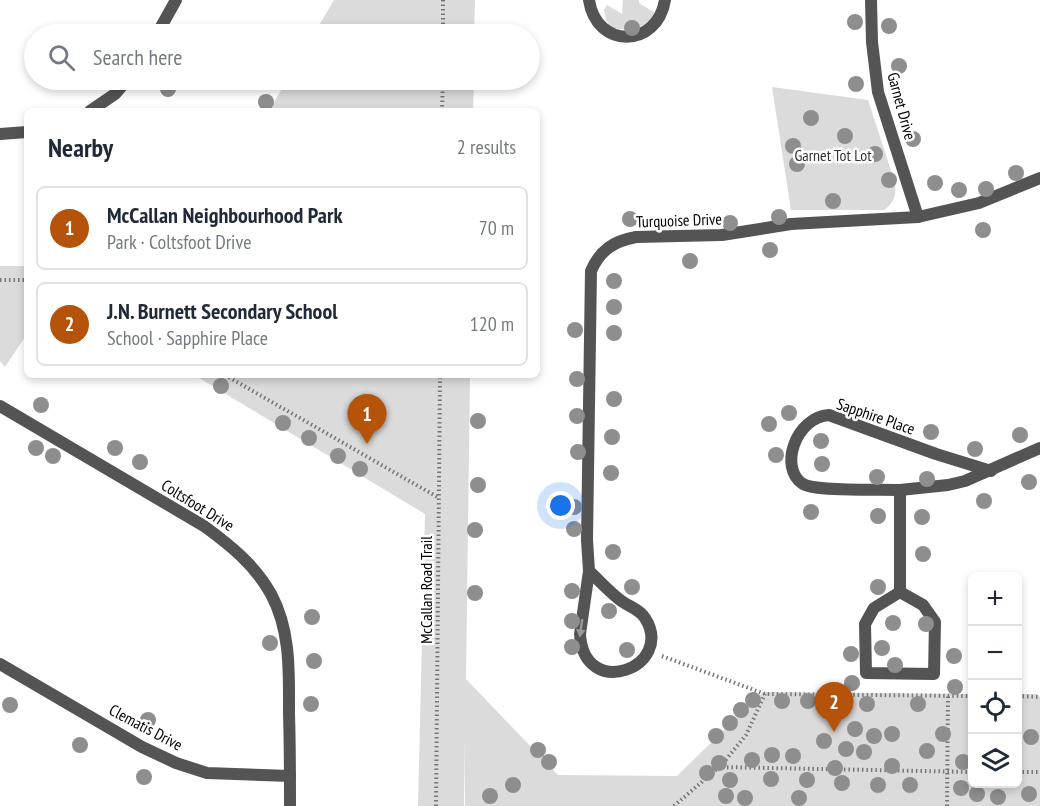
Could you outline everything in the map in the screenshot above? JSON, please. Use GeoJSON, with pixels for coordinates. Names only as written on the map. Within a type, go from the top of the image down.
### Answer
{"type":"FeatureCollection","features":[{"type":"Feature","properties":{"kind":"street"},"geometry":{"type":"LineString","coordinates":[[163,24],[176,0]]}},
{"type":"Feature","properties":{"kind":"street"},"geometry":{"type":"LineString","coordinates":[[589,0],[590,10],[601,27],[619,36],[629,37],[640,35],[658,21],[665,0]]}},
{"type":"Feature","properties":{"kind":"street","name":"Garnet Drive"},"geometry":{"type":"LineString","coordinates":[[872,0],[872,42],[878,92],[918,217]]}},
{"type":"Feature","properties":{"kind":"street"},"geometry":{"type":"LineString","coordinates":[[94,108],[118,90]]}},
{"type":"Feature","properties":{"kind":"street"},"geometry":{"type":"LineString","coordinates":[[0,134],[24,132]]}},
{"type":"Feature","properties":{"kind":"street","name":"Turquoise Drive"},"geometry":{"type":"LineString","coordinates":[[648,650],[636,665],[618,672],[598,668],[590,662],[580,644],[589,571],[587,540],[591,271],[596,259],[606,248],[622,240],[636,237],[722,235],[792,224],[918,217],[979,203],[1040,178]]}},
{"type":"Feature","properties":{"kind":"street","name":"Coltsfoot Drive"},"geometry":{"type":"LineString","coordinates":[[0,406],[204,526],[235,549],[255,571],[270,592],[280,612],[286,638],[289,667],[290,806]]}},
{"type":"Feature","properties":{"kind":"street","name":"Sapphire Place"},"geometry":{"type":"LineString","coordinates":[[991,471],[936,454],[829,415],[807,423],[798,435],[792,451],[793,467],[801,482],[808,486],[900,490],[948,485],[991,471],[1040,448]]}},
{"type":"Feature","properties":{"kind":"street"},"geometry":{"type":"LineString","coordinates":[[900,490],[900,592]]}},
{"type":"Feature","properties":{"kind":"street"},"geometry":{"type":"LineString","coordinates":[[589,571],[623,602],[641,612],[650,630],[648,650]]}},
{"type":"Feature","properties":{"kind":"street"},"geometry":{"type":"LineString","coordinates":[[900,592],[923,605],[935,622],[934,674],[866,673],[865,624],[874,608],[900,592]]}},
{"type":"Feature","properties":{"kind":"street","name":"Clematis Drive"},"geometry":{"type":"LineString","coordinates":[[0,664],[142,747],[176,763],[207,773],[290,776]]}},
{"type":"Feature","properties":{"kind":"path"},"geometry":{"type":"LineString","coordinates":[[443,0],[443,24]]}},
{"type":"Feature","properties":{"kind":"path"},"geometry":{"type":"LineString","coordinates":[[442,108],[443,90]]}},
{"type":"Feature","properties":{"kind":"path"},"geometry":{"type":"LineString","coordinates":[[0,280],[24,280]]}},
{"type":"Feature","properties":{"kind":"path"},"geometry":{"type":"LineString","coordinates":[[230,378],[439,498]]}},
{"type":"Feature","properties":{"kind":"path","name":"McCallan Road Trail"},"geometry":{"type":"LineString","coordinates":[[436,806],[440,378]]}},
{"type":"Feature","properties":{"kind":"path"},"geometry":{"type":"LineString","coordinates":[[648,650],[765,694],[968,696]]}},
{"type":"Feature","properties":{"kind":"path"},"geometry":{"type":"LineString","coordinates":[[674,806],[719,767],[746,735],[765,694]]}},
{"type":"Feature","properties":{"kind":"path"},"geometry":{"type":"LineString","coordinates":[[947,806],[948,695]]}},
{"type":"Feature","properties":{"kind":"path"},"geometry":{"type":"LineString","coordinates":[[1022,696],[1040,697]]}},
{"type":"Feature","properties":{"kind":"path"},"geometry":{"type":"LineString","coordinates":[[719,767],[968,772]]}},
{"type":"Feature","properties":{"kind":"path"},"geometry":{"type":"LineString","coordinates":[[1022,772],[1040,772]]}},
{"type":"Feature","properties":{"kind":"green space"},"geometry":{"type":"Polygon","coordinates":[[[334,0],[475,0],[474,24],[320,24],[334,0]]]}},
{"type":"Feature","properties":{"kind":"green space"},"geometry":{"type":"Polygon","coordinates":[[[623,0],[639,0],[639,3],[657,14],[647,23],[636,28],[611,27],[606,20],[604,10],[607,5],[622,14],[623,0]]]}},
{"type":"Feature","properties":{"kind":"green space","name":"Garnet Tot Lot"},"geometry":{"type":"Polygon","coordinates":[[[772,87],[868,100],[895,183],[894,198],[888,207],[884,210],[791,210],[772,87]]]}},
{"type":"Feature","properties":{"kind":"green space"},"geometry":{"type":"Polygon","coordinates":[[[281,90],[474,90],[473,108],[271,108],[281,90]]]}},
{"type":"Feature","properties":{"kind":"green space"},"geometry":{"type":"Polygon","coordinates":[[[0,266],[24,266],[24,338],[5,367],[0,361],[0,266]]]}},
{"type":"Feature","properties":{"kind":"green space"},"geometry":{"type":"Polygon","coordinates":[[[199,378],[470,378],[466,679],[558,775],[677,776],[763,692],[968,694],[968,788],[1022,788],[1022,694],[1037,694],[1040,697],[1040,806],[465,806],[465,740],[464,806],[418,806],[425,514],[199,378]]]}},
{"type":"Feature","properties":{"kind":"place","name":"McCallan Neighbourhood Park"},"geometry":{"type":"Point","coordinates":[367,444]}},
{"type":"Feature","properties":{"kind":"place","name":"J.N. Burnett Secondary School"},"geometry":{"type":"Point","coordinates":[834,732]}}]}
